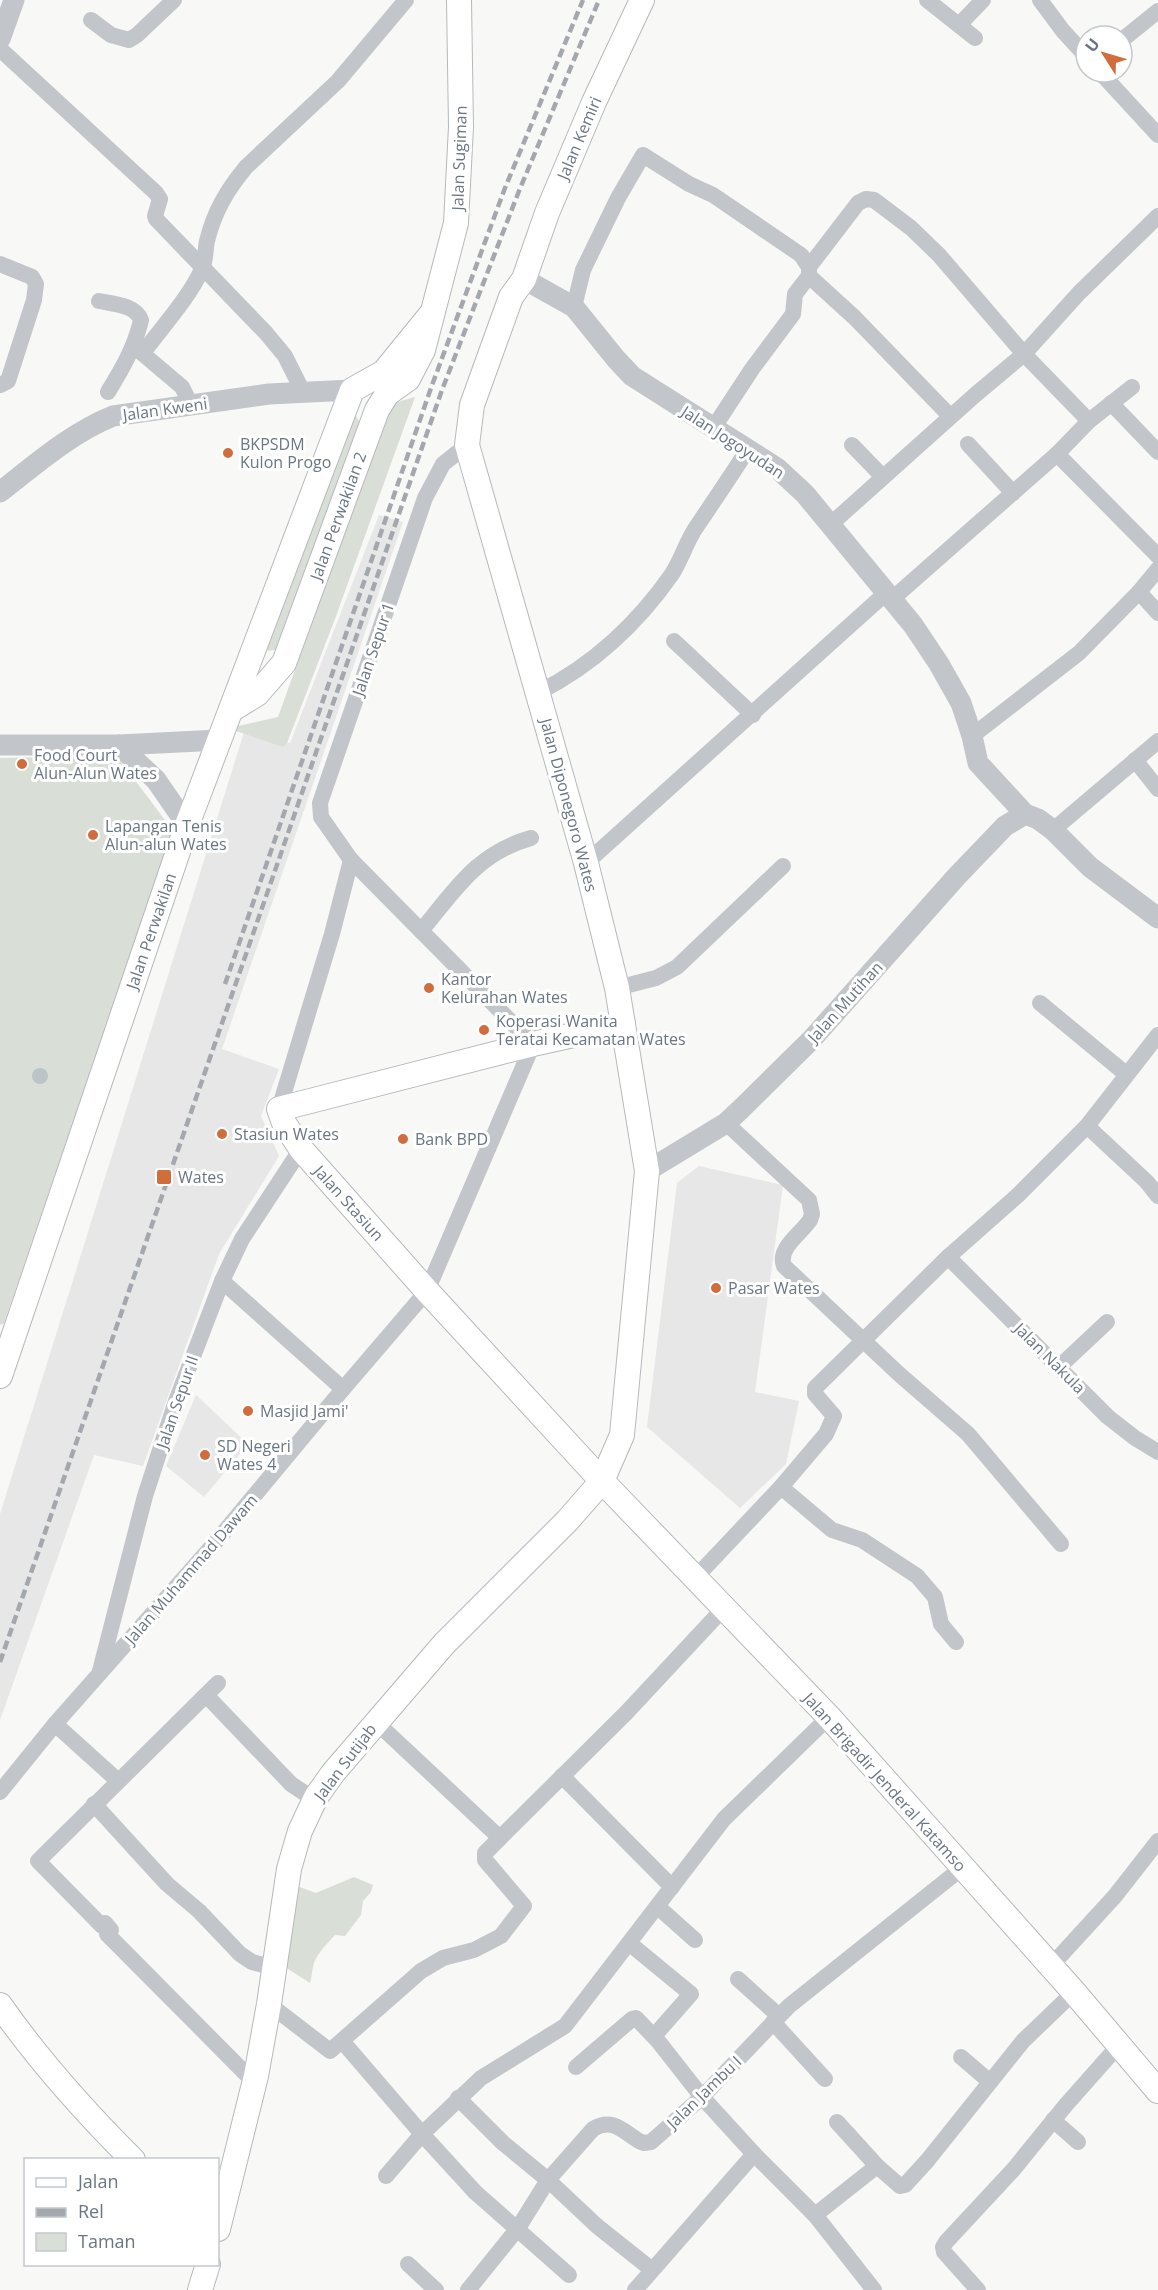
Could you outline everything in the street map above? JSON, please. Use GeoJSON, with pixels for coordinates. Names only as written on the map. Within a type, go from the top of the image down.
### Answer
{"type":"FeatureCollection","features":[{"type":"Feature","properties":{"kind":"main road","name":"Jalan Sugiman"},"geometry":{"type":"LineString","coordinates":[[432,313],[458,210],[461,127],[459,0]]}},
{"type":"Feature","properties":{"kind":"main road","name":"Jalan Kemiri"},"geometry":{"type":"LineString","coordinates":[[524,279],[547,213],[594,102],[642,0]]}},
{"type":"Feature","properties":{"kind":"main road"},"geometry":{"type":"LineString","coordinates":[[467,445],[471,405],[511,297],[524,279]]}},
{"type":"Feature","properties":{"kind":"main road"},"geometry":{"type":"LineString","coordinates":[[352,390],[384,372],[432,313]]}},
{"type":"Feature","properties":{"kind":"main road","name":"Jalan Perwakilan 2"},"geometry":{"type":"LineString","coordinates":[[231,710],[257,694],[284,663],[378,410],[387,394],[408,379],[423,350],[432,313]]}},
{"type":"Feature","properties":{"kind":"main road","name":"Jalan Perwakilan"},"geometry":{"type":"LineString","coordinates":[[0,1376],[7,1335],[187,825],[352,390]]}},
{"type":"Feature","properties":{"kind":"main road","name":"Jalan Diponegoro Wates"},"geometry":{"type":"LineString","coordinates":[[467,445],[586,863],[617,988],[647,1171]]}},
{"type":"Feature","properties":{"kind":"main road"},"geometry":{"type":"LineString","coordinates":[[279,1109],[533,1044],[623,1024]]}},
{"type":"Feature","properties":{"kind":"main road","name":"Jalan Stasiun"},"geometry":{"type":"LineString","coordinates":[[279,1109],[284,1123],[301,1149],[427,1291],[603,1481]]}},
{"type":"Feature","properties":{"kind":"main road","name":"Jalan Sutijab"},"geometry":{"type":"LineString","coordinates":[[219,2225],[254,2082],[269,2004],[289,1869],[300,1831],[316,1797],[333,1773],[444,1644],[568,1520],[603,1481],[622,1435],[647,1171]]}},
{"type":"Feature","properties":{"kind":"main road","name":"Jalan Brigadir Jenderal Katamso"},"geometry":{"type":"LineString","coordinates":[[603,1481],[829,1717],[1074,1992],[1158,2091]]}},
{"type":"Feature","properties":{"kind":"main road"},"geometry":{"type":"LineString","coordinates":[[0,2005],[55,2077],[131,2158]]}},
{"type":"Feature","properties":{"kind":"main road"},"geometry":{"type":"LineString","coordinates":[[200,2290],[208,2266]]}},
{"type":"Feature","properties":{"kind":"street"},"geometry":{"type":"LineString","coordinates":[[0,39],[14,0]]}},
{"type":"Feature","properties":{"kind":"street"},"geometry":{"type":"LineString","coordinates":[[91,20],[111,35],[129,40],[174,0]]}},
{"type":"Feature","properties":{"kind":"street"},"geometry":{"type":"LineString","coordinates":[[108,392],[125,364],[195,282],[204,266],[215,213],[235,180],[338,81],[406,0]]}},
{"type":"Feature","properties":{"kind":"street"},"geometry":{"type":"LineString","coordinates":[[927,0],[975,38]]}},
{"type":"Feature","properties":{"kind":"street"},"geometry":{"type":"LineString","coordinates":[[959,25],[983,0]]}},
{"type":"Feature","properties":{"kind":"street"},"geometry":{"type":"LineString","coordinates":[[1041,0],[1074,43]]}},
{"type":"Feature","properties":{"kind":"street"},"geometry":{"type":"LineString","coordinates":[[1134,30],[1158,10]]}},
{"type":"Feature","properties":{"kind":"street"},"geometry":{"type":"LineString","coordinates":[[0,49],[156,194],[160,200],[156,219],[204,266],[266,333],[285,356],[303,392]]}},
{"type":"Feature","properties":{"kind":"street"},"geometry":{"type":"LineString","coordinates":[[1111,84],[1158,135]]}},
{"type":"Feature","properties":{"kind":"street"},"geometry":{"type":"LineString","coordinates":[[574,307],[583,270],[618,198],[643,155],[720,200],[801,255],[809,271],[950,416]]}},
{"type":"Feature","properties":{"kind":"street"},"geometry":{"type":"LineString","coordinates":[[714,427],[752,369],[793,314],[795,294],[809,271],[858,203],[866,199],[874,200],[911,228],[939,255],[1024,354],[1089,421]]}},
{"type":"Feature","properties":{"kind":"street"},"geometry":{"type":"LineString","coordinates":[[831,524],[950,416],[1024,354],[1079,293],[1158,216]]}},
{"type":"Feature","properties":{"kind":"street"},"geometry":{"type":"LineString","coordinates":[[0,264],[32,277],[36,284],[34,300],[8,381],[0,386]]}},
{"type":"Feature","properties":{"kind":"street","name":"Jalan Jogoyudan"},"geometry":{"type":"LineString","coordinates":[[524,279],[574,307],[615,359],[632,376],[748,448],[777,468],[805,494],[913,625],[939,664],[961,703],[978,763],[1025,814],[1038,819],[1053,830],[1090,867],[1158,918]]}},
{"type":"Feature","properties":{"kind":"street"},"geometry":{"type":"LineString","coordinates":[[99,301],[129,308],[140,316],[138,350]]}},
{"type":"Feature","properties":{"kind":"street"},"geometry":{"type":"LineString","coordinates":[[138,350],[182,387],[191,405]]}},
{"type":"Feature","properties":{"kind":"street"},"geometry":{"type":"LineString","coordinates":[[586,863],[888,597],[1013,493],[1057,454],[1089,421],[1132,387]]}},
{"type":"Feature","properties":{"kind":"street","name":"Jalan Kweni"},"geometry":{"type":"LineString","coordinates":[[0,492],[75,435],[93,424],[114,416],[269,394],[352,390]]}},
{"type":"Feature","properties":{"kind":"street"},"geometry":{"type":"LineString","coordinates":[[1111,403],[1158,452]]}},
{"type":"Feature","properties":{"kind":"street"},"geometry":{"type":"LineString","coordinates":[[968,444],[1013,493]]}},
{"type":"Feature","properties":{"kind":"street","name":"Jalan Sepur 1"},"geometry":{"type":"LineString","coordinates":[[467,445],[443,464],[425,498],[320,803],[321,817],[351,861],[533,1044]]}},
{"type":"Feature","properties":{"kind":"street"},"geometry":{"type":"LineString","coordinates":[[852,445],[883,477]]}},
{"type":"Feature","properties":{"kind":"street"},"geometry":{"type":"LineString","coordinates":[[538,692],[582,668],[602,652],[656,596],[673,572],[693,531],[727,484],[748,448]]}},
{"type":"Feature","properties":{"kind":"street"},"geometry":{"type":"LineString","coordinates":[[1057,454],[1158,556]]}},
{"type":"Feature","properties":{"kind":"street"},"geometry":{"type":"LineString","coordinates":[[972,736],[1078,653],[1158,569]]}},
{"type":"Feature","properties":{"kind":"street"},"geometry":{"type":"LineString","coordinates":[[1138,592],[1158,613]]}},
{"type":"Feature","properties":{"kind":"street"},"geometry":{"type":"LineString","coordinates":[[674,640],[753,715]]}},
{"type":"Feature","properties":{"kind":"street"},"geometry":{"type":"LineString","coordinates":[[0,745],[119,745],[219,740]]}},
{"type":"Feature","properties":{"kind":"street"},"geometry":{"type":"LineString","coordinates":[[1053,830],[1158,741]]}},
{"type":"Feature","properties":{"kind":"street"},"geometry":{"type":"LineString","coordinates":[[119,745],[156,780],[187,825]]}},
{"type":"Feature","properties":{"kind":"street"},"geometry":{"type":"LineString","coordinates":[[1135,760],[1158,789]]}},
{"type":"Feature","properties":{"kind":"street","name":"Jalan Mutihan"},"geometry":{"type":"LineString","coordinates":[[647,1171],[726,1123],[812,1039],[997,834],[1005,826],[1025,814]]}},
{"type":"Feature","properties":{"kind":"street"},"geometry":{"type":"LineString","coordinates":[[422,931],[479,864],[500,849],[531,838]]}},
{"type":"Feature","properties":{"kind":"street"},"geometry":{"type":"LineString","coordinates":[[279,1109],[332,934],[351,861]]}},
{"type":"Feature","properties":{"kind":"street"},"geometry":{"type":"LineString","coordinates":[[617,988],[664,975],[677,967],[783,866]]}},
{"type":"Feature","properties":{"kind":"street"},"geometry":{"type":"LineString","coordinates":[[1040,1003],[1126,1074]]}},
{"type":"Feature","properties":{"kind":"street"},"geometry":{"type":"LineString","coordinates":[[695,1578],[781,1487],[826,1434],[834,1416],[815,1394],[815,1388],[948,1257],[1017,1196],[1087,1126],[1158,1035]]}},
{"type":"Feature","properties":{"kind":"street","name":"Jalan Muhammad Dawam"},"geometry":{"type":"LineString","coordinates":[[0,1792],[55,1724],[214,1544],[427,1291],[533,1044]]}},
{"type":"Feature","properties":{"kind":"street"},"geometry":{"type":"LineString","coordinates":[[726,1123],[809,1200],[810,1220],[784,1250],[782,1260],[784,1266],[899,1374],[968,1434],[1061,1544]]}},
{"type":"Feature","properties":{"kind":"street"},"geometry":{"type":"LineString","coordinates":[[1087,1126],[1147,1182],[1158,1196]]}},
{"type":"Feature","properties":{"kind":"street","name":"Jalan Sepur II"},"geometry":{"type":"LineString","coordinates":[[99,1675],[146,1496],[176,1401],[222,1281],[242,1239],[301,1149]]}},
{"type":"Feature","properties":{"kind":"street","name":"Jalan Nakula"},"geometry":{"type":"LineString","coordinates":[[948,1257],[1108,1417],[1158,1452]]}},
{"type":"Feature","properties":{"kind":"street"},"geometry":{"type":"LineString","coordinates":[[222,1281],[343,1389]]}},
{"type":"Feature","properties":{"kind":"street"},"geometry":{"type":"LineString","coordinates":[[1059,1367],[1107,1322]]}},
{"type":"Feature","properties":{"kind":"street"},"geometry":{"type":"LineString","coordinates":[[781,1487],[832,1530],[862,1540],[917,1576],[935,1597],[941,1624],[956,1642]]}},
{"type":"Feature","properties":{"kind":"street"},"geometry":{"type":"LineString","coordinates":[[269,2004],[330,2051],[422,1971],[443,1958],[488,1944],[501,1936],[524,1906],[491,1869],[484,1856],[626,1713],[724,1608]]}},
{"type":"Feature","properties":{"kind":"street"},"geometry":{"type":"LineString","coordinates":[[254,2082],[108,1936],[111,1930],[105,1923],[102,1926],[38,1861],[117,1780],[212,1689],[291,1784],[306,1794],[316,1797]]}},
{"type":"Feature","properties":{"kind":"street"},"geometry":{"type":"LineString","coordinates":[[386,2176],[422,2134],[458,2098],[493,2070],[565,2026],[732,1810],[829,1717]]}},
{"type":"Feature","properties":{"kind":"street"},"geometry":{"type":"LineString","coordinates":[[376,1722],[500,1838]]}},
{"type":"Feature","properties":{"kind":"street"},"geometry":{"type":"LineString","coordinates":[[55,1724],[117,1780]]}},
{"type":"Feature","properties":{"kind":"street"},"geometry":{"type":"LineString","coordinates":[[562,1776],[672,1887]]}},
{"type":"Feature","properties":{"kind":"street"},"geometry":{"type":"LineString","coordinates":[[94,1804],[167,1884],[199,1911],[240,1954],[252,1962],[274,1968]]}},
{"type":"Feature","properties":{"kind":"street"},"geometry":{"type":"LineString","coordinates":[[1050,1967],[1115,1896],[1158,1841]]}},
{"type":"Feature","properties":{"kind":"street","name":"Jalan Jambu I"},"geometry":{"type":"LineString","coordinates":[[468,2290],[518,2228],[548,2180],[593,2129],[602,2123],[610,2124],[644,2143],[651,2142],[702,2097],[789,2006],[962,1868]]}},
{"type":"Feature","properties":{"kind":"street"},"geometry":{"type":"LineString","coordinates":[[658,1907],[695,1940]]}},
{"type":"Feature","properties":{"kind":"street"},"geometry":{"type":"LineString","coordinates":[[629,1943],[691,1994],[654,2036]]}},
{"type":"Feature","properties":{"kind":"street"},"geometry":{"type":"LineString","coordinates":[[738,1979],[776,2019],[825,2079]]}},
{"type":"Feature","properties":{"kind":"street"},"geometry":{"type":"LineString","coordinates":[[837,2122],[876,2166],[903,2186],[927,2161],[1023,2041],[1074,1992]]}},
{"type":"Feature","properties":{"kind":"street"},"geometry":{"type":"LineString","coordinates":[[576,2067],[632,2019],[638,2020],[654,2036],[702,2097],[754,2154],[815,2215],[874,2290]]}},
{"type":"Feature","properties":{"kind":"street"},"geometry":{"type":"LineString","coordinates":[[342,2042],[475,2192],[569,2275]]}},
{"type":"Feature","properties":{"kind":"street"},"geometry":{"type":"LineString","coordinates":[[978,2290],[944,2252],[944,2245],[1119,2045]]}},
{"type":"Feature","properties":{"kind":"street"},"geometry":{"type":"LineString","coordinates":[[961,2057],[989,2081]]}},
{"type":"Feature","properties":{"kind":"street"},"geometry":{"type":"LineString","coordinates":[[458,2098],[503,2143],[548,2180],[597,2226],[651,2269]]}},
{"type":"Feature","properties":{"kind":"street"},"geometry":{"type":"LineString","coordinates":[[1053,2120],[1078,2142]]}},
{"type":"Feature","properties":{"kind":"street"},"geometry":{"type":"LineString","coordinates":[[635,2290],[754,2154]]}},
{"type":"Feature","properties":{"kind":"street"},"geometry":{"type":"LineString","coordinates":[[815,2215],[876,2166]]}},
{"type":"Feature","properties":{"kind":"street"},"geometry":{"type":"LineString","coordinates":[[408,2264],[436,2290]]}},
{"type":"Feature","properties":{"kind":"shaded area","name":"Stasiun Wates"},"geometry":{"type":"Polygon","coordinates":[[[379,515],[403,522],[222,1049],[279,1069],[261,1116],[279,1156],[219,1254],[143,1466],[94,1455],[0,1720],[0,1514],[245,729],[290,743],[379,515]]]}},
{"type":"Feature","properties":{"kind":"shaded area"},"geometry":{"type":"Polygon","coordinates":[[[40,1068],[46,1070],[48,1076],[46,1082],[40,1084],[34,1082],[32,1076],[34,1070],[40,1068]]]}},
{"type":"Feature","properties":{"kind":"shaded area","name":"Pasar Wates"},"geometry":{"type":"Polygon","coordinates":[[[699,1166],[783,1185],[755,1392],[799,1401],[786,1464],[740,1508],[647,1427],[677,1183],[699,1166]]]}},
{"type":"Feature","properties":{"kind":"shaded area","name":"SD Negeri Wates 4"},"geometry":{"type":"Polygon","coordinates":[[[196,1395],[248,1444],[204,1497],[166,1466],[196,1395]]]}},
{"type":"Feature","properties":{"kind":"green space"},"geometry":{"type":"Polygon","coordinates":[[[415,397],[335,619],[287,743],[283,747],[233,730],[234,727],[278,717],[391,404],[415,397]]]}},
{"type":"Feature","properties":{"kind":"green space"},"geometry":{"type":"Polygon","coordinates":[[[355,414],[361,425],[280,649],[268,651],[264,641],[355,414]]]}},
{"type":"Feature","properties":{"kind":"green space"},"geometry":{"type":"Polygon","coordinates":[[[117,756],[173,831],[4,1323],[0,1325],[0,758],[117,756]]]}},
{"type":"Feature","properties":{"kind":"green space"},"geometry":{"type":"Polygon","coordinates":[[[354,1877],[373,1885],[371,1892],[363,1901],[361,1915],[345,1936],[335,1935],[318,1955],[310,1983],[285,1967],[297,1886],[316,1893],[354,1877]]]}},
{"type":"Feature","properties":{"kind":"railway"},"geometry":{"type":"LineString","coordinates":[[225,984],[431,388],[505,188],[583,0]]}},
{"type":"Feature","properties":{"kind":"railway"},"geometry":{"type":"LineString","coordinates":[[0,1662],[442,390],[519,191],[599,0]]}},
{"type":"Feature","properties":{"kind":"place","name":"BKPSDM Kulon Progo"},"geometry":{"type":"Point","coordinates":[228,453]}},
{"type":"Feature","properties":{"kind":"place","name":"Food Court Alun-Alun Wates"},"geometry":{"type":"Point","coordinates":[22,764]}},
{"type":"Feature","properties":{"kind":"place","name":"Lapangan Tenis Alun-alun Wates"},"geometry":{"type":"Point","coordinates":[93,835]}},
{"type":"Feature","properties":{"kind":"place","name":"Kantor Kelurahan Wates"},"geometry":{"type":"Point","coordinates":[429,988]}},
{"type":"Feature","properties":{"kind":"place","name":"Koperasi Wanita Teratai Kecamatan Wates"},"geometry":{"type":"Point","coordinates":[484,1030]}},
{"type":"Feature","properties":{"kind":"place","name":"Stasiun Wates"},"geometry":{"type":"Point","coordinates":[222,1134]}},
{"type":"Feature","properties":{"kind":"place","name":"Bank BPD"},"geometry":{"type":"Point","coordinates":[403,1139]}},
{"type":"Feature","properties":{"kind":"place","name":"Wates"},"geometry":{"type":"Point","coordinates":[164,1177]}},
{"type":"Feature","properties":{"kind":"place","name":"Pasar Wates"},"geometry":{"type":"Point","coordinates":[716,1288]}},
{"type":"Feature","properties":{"kind":"place","name":"Masjid Jami'"},"geometry":{"type":"Point","coordinates":[248,1411]}},
{"type":"Feature","properties":{"kind":"place","name":"SD Negeri Wates 4"},"geometry":{"type":"Point","coordinates":[205,1455]}}]}
